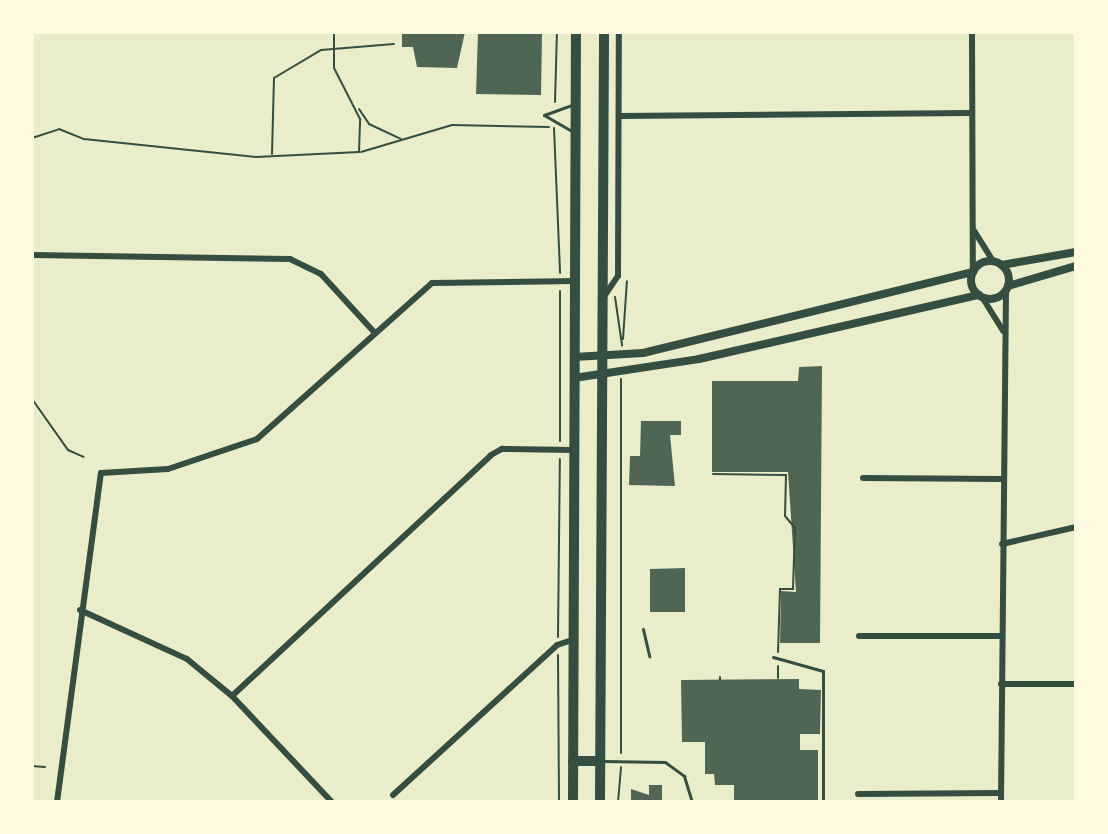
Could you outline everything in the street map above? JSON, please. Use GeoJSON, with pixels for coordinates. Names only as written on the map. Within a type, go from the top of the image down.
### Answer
{"type":"FeatureCollection","features":[{"type":"Feature","properties":{"kind":"main road"},"geometry":{"type":"LineString","coordinates":[[573,802],[576,32]]}},
{"type":"Feature","properties":{"kind":"main road"},"geometry":{"type":"LineString","coordinates":[[600,802],[604,32]]}},
{"type":"Feature","properties":{"kind":"main road"},"geometry":{"type":"LineString","coordinates":[[573,761],[599,761]]}},
{"type":"Feature","properties":{"kind":"street"},"geometry":{"type":"LineString","coordinates":[[602,299],[612,290],[619,32]]}},
{"type":"Feature","properties":{"kind":"street"},"geometry":{"type":"LineString","coordinates":[[972,32],[973,272],[981,296],[1003,331]]}},
{"type":"Feature","properties":{"kind":"street"},"geometry":{"type":"LineString","coordinates":[[619,116],[972,113]]}},
{"type":"Feature","properties":{"kind":"street"},"geometry":{"type":"LineString","coordinates":[[973,229],[997,263],[1007,288],[1003,331],[1001,802]]}},
{"type":"Feature","properties":{"kind":"street"},"geometry":{"type":"LineString","coordinates":[[574,357],[622,356],[973,272],[997,263],[1076,252]]}},
{"type":"Feature","properties":{"kind":"street"},"geometry":{"type":"LineString","coordinates":[[32,255],[290,259],[321,274],[374,332]]}},
{"type":"Feature","properties":{"kind":"street"},"geometry":{"type":"LineString","coordinates":[[574,378],[621,375],[981,296],[1076,266]]}},
{"type":"Feature","properties":{"kind":"street"},"geometry":{"type":"LineString","coordinates":[[57,802],[80,610],[104,469],[168,469],[257,439],[432,283],[575,281]]}},
{"type":"Feature","properties":{"kind":"street"},"geometry":{"type":"LineString","coordinates":[[232,696],[491,455],[574,450]]}},
{"type":"Feature","properties":{"kind":"street"},"geometry":{"type":"LineString","coordinates":[[863,478],[1002,479]]}},
{"type":"Feature","properties":{"kind":"street"},"geometry":{"type":"LineString","coordinates":[[1002,544],[1076,527]]}},
{"type":"Feature","properties":{"kind":"street"},"geometry":{"type":"LineString","coordinates":[[80,610],[187,659],[232,696],[332,802]]}},
{"type":"Feature","properties":{"kind":"street"},"geometry":{"type":"LineString","coordinates":[[859,636],[1001,636]]}},
{"type":"Feature","properties":{"kind":"street"},"geometry":{"type":"LineString","coordinates":[[393,795],[551,649],[575,639]]}},
{"type":"Feature","properties":{"kind":"street"},"geometry":{"type":"LineString","coordinates":[[1001,684],[1076,684]]}},
{"type":"Feature","properties":{"kind":"street"},"geometry":{"type":"LineString","coordinates":[[858,794],[1001,793]]}},
{"type":"Feature","properties":{"kind":"lane"},"geometry":{"type":"LineString","coordinates":[[576,104],[544,115],[554,124],[576,134]]}},
{"type":"Feature","properties":{"kind":"lane"},"geometry":{"type":"LineString","coordinates":[[643,629],[649,656]]}},
{"type":"Feature","properties":{"kind":"lane"},"geometry":{"type":"LineString","coordinates":[[776,657],[823,671],[823,802]]}},
{"type":"Feature","properties":{"kind":"lane"},"geometry":{"type":"LineString","coordinates":[[599,761],[621,761],[679,770],[692,802]]}},
{"type":"Feature","properties":{"kind":"path"},"geometry":{"type":"LineString","coordinates":[[334,32],[332,50],[356,105],[369,124],[403,139]]}},
{"type":"Feature","properties":{"kind":"path"},"geometry":{"type":"LineString","coordinates":[[554,112],[557,32]]}},
{"type":"Feature","properties":{"kind":"path"},"geometry":{"type":"LineString","coordinates":[[272,155],[274,78],[332,50],[394,44]]}},
{"type":"Feature","properties":{"kind":"path"},"geometry":{"type":"LineString","coordinates":[[356,105],[359,152]]}},
{"type":"Feature","properties":{"kind":"path"},"geometry":{"type":"LineString","coordinates":[[32,138],[59,129],[84,139],[272,155],[359,152],[452,125],[554,124],[560,273]]}},
{"type":"Feature","properties":{"kind":"path"},"geometry":{"type":"LineString","coordinates":[[558,633],[561,289]]}},
{"type":"Feature","properties":{"kind":"path"},"geometry":{"type":"LineString","coordinates":[[612,290],[622,313],[621,761],[618,802]]}},
{"type":"Feature","properties":{"kind":"path"},"geometry":{"type":"LineString","coordinates":[[32,399],[68,450],[84,457]]}},
{"type":"Feature","properties":{"kind":"path"},"geometry":{"type":"LineString","coordinates":[[713,474],[786,475],[785,516],[795,528],[793,589],[780,589],[776,657],[778,678]]}},
{"type":"Feature","properties":{"kind":"path"},"geometry":{"type":"LineString","coordinates":[[558,658],[559,802]]}},
{"type":"Feature","properties":{"kind":"path"},"geometry":{"type":"LineString","coordinates":[[32,766],[45,767]]}},
{"type":"Feature","properties":{"kind":"building"},"geometry":{"type":"Polygon","coordinates":[[[402,32],[465,32],[457,68],[417,67],[413,47],[402,47],[402,32]]]}},
{"type":"Feature","properties":{"kind":"building"},"geometry":{"type":"Polygon","coordinates":[[[478,32],[542,32],[541,95],[476,94],[478,32]]]}},
{"type":"Feature","properties":{"kind":"building"},"geometry":{"type":"Polygon","coordinates":[[[822,366],[820,643],[780,643],[781,591],[796,592],[788,472],[712,472],[712,381],[798,381],[799,367],[822,366]]]}},
{"type":"Feature","properties":{"kind":"building"},"geometry":{"type":"Polygon","coordinates":[[[641,421],[681,421],[681,435],[670,435],[675,486],[629,485],[630,456],[640,456],[641,421]]]}},
{"type":"Feature","properties":{"kind":"building"},"geometry":{"type":"Polygon","coordinates":[[[685,568],[685,612],[650,612],[650,569],[685,568]]]}},
{"type":"Feature","properties":{"kind":"building"},"geometry":{"type":"Polygon","coordinates":[[[799,679],[799,689],[821,690],[820,734],[800,734],[800,750],[818,750],[818,802],[734,802],[734,785],[715,785],[714,774],[705,774],[705,742],[682,742],[681,680],[799,679]]]}},
{"type":"Feature","properties":{"kind":"building"},"geometry":{"type":"Polygon","coordinates":[[[649,785],[662,785],[662,802],[631,802],[631,789],[649,795],[649,785]]]}}]}
